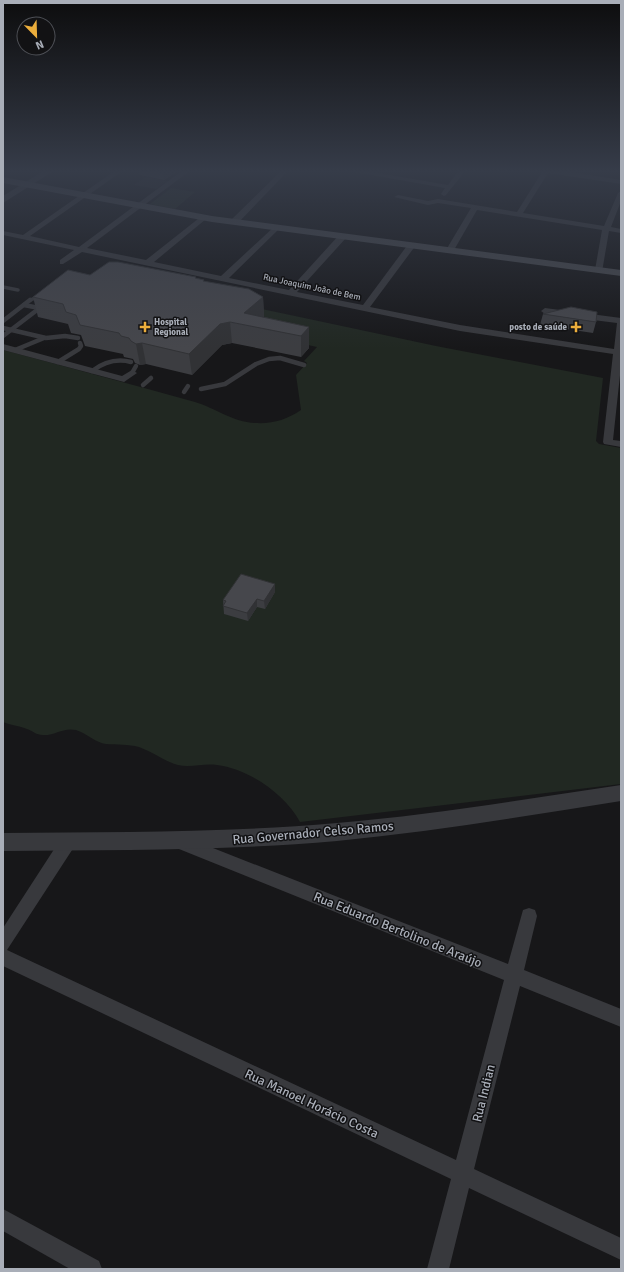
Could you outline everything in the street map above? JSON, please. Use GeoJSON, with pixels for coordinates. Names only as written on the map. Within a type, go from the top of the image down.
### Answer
{"type":"FeatureCollection","features":[{"type":"Feature","properties":{"kind":"main road"},"geometry":{"type":"LineString","coordinates":[[294,229],[621,273]]}},
{"type":"Feature","properties":{"kind":"street"},"geometry":{"type":"LineString","coordinates":[[23,238],[35,229]]}},
{"type":"Feature","properties":{"kind":"street"},"geometry":{"type":"LineString","coordinates":[[63,262],[108,229]]}},
{"type":"Feature","properties":{"kind":"street"},"geometry":{"type":"LineString","coordinates":[[148,263],[192,229]]}},
{"type":"Feature","properties":{"kind":"street"},"geometry":{"type":"LineString","coordinates":[[157,265],[195,229]]}},
{"type":"Feature","properties":{"kind":"street"},"geometry":{"type":"LineString","coordinates":[[223,279],[274,229]]}},
{"type":"Feature","properties":{"kind":"street"},"geometry":{"type":"LineString","coordinates":[[450,250],[462,229]]}},
{"type":"Feature","properties":{"kind":"street"},"geometry":{"type":"LineString","coordinates":[[599,270],[606,229]]}},
{"type":"Feature","properties":{"kind":"street"},"geometry":{"type":"LineString","coordinates":[[609,229],[621,231]]}},
{"type":"Feature","properties":{"kind":"street","name":"Rua Joaquim João de Bem"},"geometry":{"type":"LineString","coordinates":[[3,234],[483,332],[618,352]]}},
{"type":"Feature","properties":{"kind":"street"},"geometry":{"type":"LineString","coordinates":[[291,293],[343,236]]}},
{"type":"Feature","properties":{"kind":"street"},"geometry":{"type":"LineString","coordinates":[[365,308],[412,245]]}},
{"type":"Feature","properties":{"kind":"street"},"geometry":{"type":"LineString","coordinates":[[545,310],[621,322],[618,352],[618,379],[608,442],[621,444]]}},
{"type":"Feature","properties":{"kind":"street"},"geometry":{"type":"LineString","coordinates":[[3,337],[100,364],[134,369],[124,379],[3,347]]}},
{"type":"Feature","properties":{"kind":"street","name":"Rua Governador Celso Ramos"},"geometry":{"type":"LineString","coordinates":[[3,842],[174,840],[269,837],[336,832],[390,826],[621,793]]}},
{"type":"Feature","properties":{"kind":"street","name":"Rua Eduardo Bertolino de Araújo"},"geometry":{"type":"LineString","coordinates":[[174,840],[621,1018]]}},
{"type":"Feature","properties":{"kind":"street"},"geometry":{"type":"LineString","coordinates":[[3,943],[68,842]]}},
{"type":"Feature","properties":{"kind":"street","name":"Rua Indian"},"geometry":{"type":"LineString","coordinates":[[438,1269],[529,916]]}},
{"type":"Feature","properties":{"kind":"street","name":"Rua Manoel Horácio Costa"},"geometry":{"type":"LineString","coordinates":[[3,957],[621,1249]]}},
{"type":"Feature","properties":{"kind":"street"},"geometry":{"type":"LineString","coordinates":[[3,1219],[91,1269]]}},
{"type":"Feature","properties":{"kind":"lane"},"geometry":{"type":"LineString","coordinates":[[3,287],[18,290]]}},
{"type":"Feature","properties":{"kind":"lane"},"geometry":{"type":"LineString","coordinates":[[3,321],[36,296],[48,293]]}},
{"type":"Feature","properties":{"kind":"lane"},"geometry":{"type":"LineString","coordinates":[[3,337],[44,304]]}},
{"type":"Feature","properties":{"kind":"lane"},"geometry":{"type":"LineString","coordinates":[[24,305],[39,308]]}},
{"type":"Feature","properties":{"kind":"lane"},"geometry":{"type":"LineString","coordinates":[[3,328],[46,338]]}},
{"type":"Feature","properties":{"kind":"lane"},"geometry":{"type":"LineString","coordinates":[[15,350],[26,344],[46,338],[65,336],[78,340],[81,346],[58,362]]}},
{"type":"Feature","properties":{"kind":"lane"},"geometry":{"type":"LineString","coordinates":[[201,389],[216,388],[255,364],[265,360],[277,358],[304,365]]}},
{"type":"Feature","properties":{"kind":"lane"},"geometry":{"type":"LineString","coordinates":[[92,371],[100,364],[113,359],[131,362]]}},
{"type":"Feature","properties":{"kind":"lane"},"geometry":{"type":"LineString","coordinates":[[143,385],[151,378]]}},
{"type":"Feature","properties":{"kind":"lane"},"geometry":{"type":"LineString","coordinates":[[184,392],[188,386]]}},
{"type":"Feature","properties":{"kind":"shaded area"},"geometry":{"type":"Polygon","coordinates":[[[262,309],[436,346],[603,378],[596,441],[599,444],[621,448],[621,784],[300,822],[285,802],[265,784],[253,777],[229,767],[217,765],[178,765],[139,747],[102,743],[76,730],[71,729],[41,735],[3,722],[3,350],[195,402],[239,420],[255,423],[268,423],[285,419],[301,410],[296,375],[307,363],[304,361],[317,347],[244,331],[265,319],[259,312],[262,309]]]}},
{"type":"Feature","properties":{"kind":"building"},"geometry":{"type":"Polygon","coordinates":[[[109,262],[118,262],[196,277],[195,278],[204,280],[203,281],[249,289],[263,297],[244,313],[309,327],[301,336],[230,322],[220,324],[189,354],[142,343],[136,344],[129,338],[121,336],[119,333],[80,325],[76,315],[66,312],[63,304],[33,297],[68,270],[90,275],[109,262]]]}},
{"type":"Feature","properties":{"kind":"building"},"geometry":{"type":"Polygon","coordinates":[[[571,307],[597,312],[596,322],[543,314],[571,307]]]}},
{"type":"Feature","properties":{"kind":"building"},"geometry":{"type":"Polygon","coordinates":[[[241,574],[275,584],[264,601],[257,599],[247,613],[223,606],[226,601],[223,600],[241,574]]]}},
{"type":"Feature","properties":{"kind":"place","name":"Hospital Regional"},"geometry":{"type":"Point","coordinates":[145,327]}},
{"type":"Feature","properties":{"kind":"place","name":"posto de saúde"},"geometry":{"type":"Point","coordinates":[576,327]}}]}
